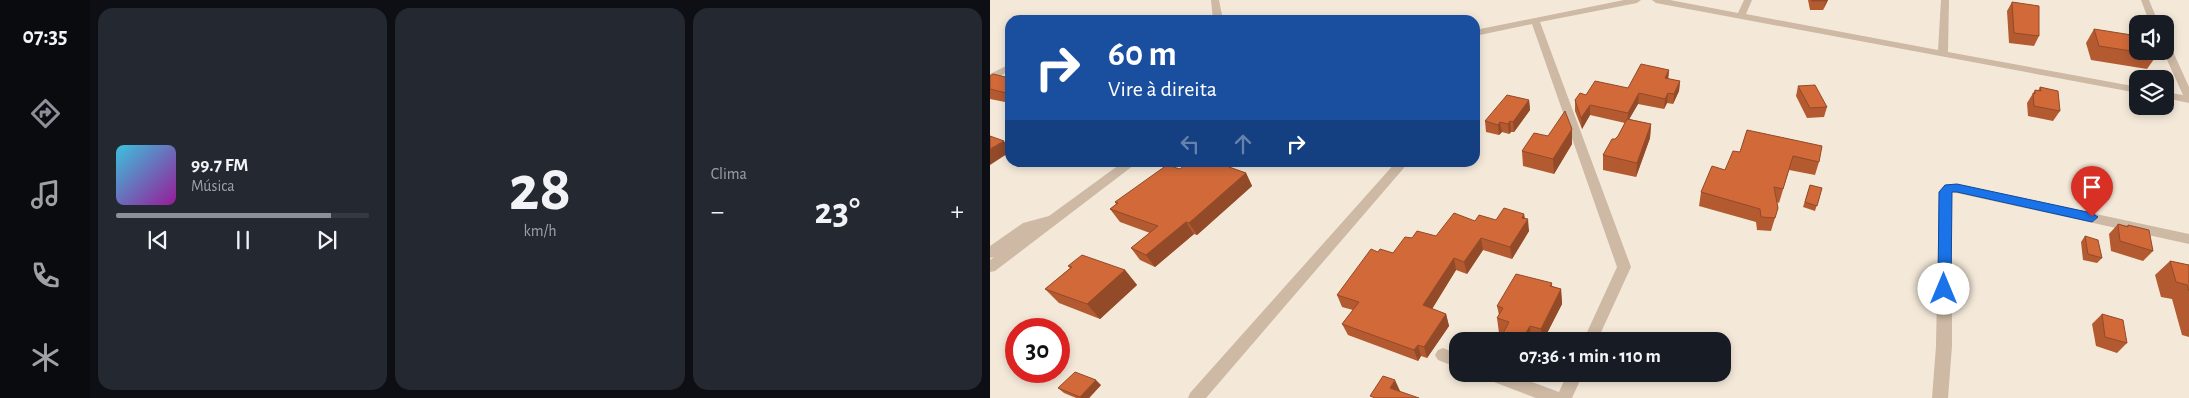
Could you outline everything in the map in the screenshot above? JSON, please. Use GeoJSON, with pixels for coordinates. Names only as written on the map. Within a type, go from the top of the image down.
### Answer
{"type":"FeatureCollection","features":[{"type":"Feature","properties":{"kind":"street"},"geometry":{"type":"LineString","coordinates":[[1215,0],[1217,15]]}},
{"type":"Feature","properties":{"kind":"street"},"geometry":{"type":"LineString","coordinates":[[1480,32],[1637,0]]}},
{"type":"Feature","properties":{"kind":"street"},"geometry":{"type":"LineString","coordinates":[[1656,0],[2129,88]]}},
{"type":"Feature","properties":{"kind":"street"},"geometry":{"type":"LineString","coordinates":[[1741,16],[1748,0]]}},
{"type":"Feature","properties":{"kind":"street"},"geometry":{"type":"LineString","coordinates":[[1943,54],[1945,0]]}},
{"type":"Feature","properties":{"kind":"street"},"geometry":{"type":"LineString","coordinates":[[2145,0],[2152,15]]}},
{"type":"Feature","properties":{"kind":"street"},"geometry":{"type":"LineString","coordinates":[[1535,21],[1624,267],[1594,332]]}},
{"type":"Feature","properties":{"kind":"street"},"geometry":{"type":"LineString","coordinates":[[2172,60],[2189,99]]}},
{"type":"Feature","properties":{"kind":"street"},"geometry":{"type":"LineString","coordinates":[[990,78],[1005,70]]}},
{"type":"Feature","properties":{"kind":"street"},"geometry":{"type":"LineString","coordinates":[[2174,96],[2189,99]]}},
{"type":"Feature","properties":{"kind":"street"},"geometry":{"type":"LineString","coordinates":[[990,267],[1125,167]]}},
{"type":"Feature","properties":{"kind":"street"},"geometry":{"type":"LineString","coordinates":[[1196,398],[1399,167]]}},
{"type":"Feature","properties":{"kind":"street"},"geometry":{"type":"LineString","coordinates":[[1940,398],[1944,346],[1945,192],[1948,188],[1957,188],[2189,238]]}},
{"type":"Feature","properties":{"kind":"street"},"geometry":{"type":"LineString","coordinates":[[990,253],[1028,226],[1055,220]]}},
{"type":"Feature","properties":{"kind":"street"},"geometry":{"type":"LineString","coordinates":[[1513,382],[1556,398]]}},
{"type":"Feature","properties":{"kind":"street"},"geometry":{"type":"LineString","coordinates":[[1564,398],[1571,382]]}},
{"type":"Feature","properties":{"kind":"building"},"geometry":{"type":"Polygon","coordinates":[[[2012,2],[2039,6],[2039,36],[2014,33],[2012,2]]]}},
{"type":"Feature","properties":{"kind":"building"},"geometry":{"type":"Polygon","coordinates":[[[2094,29],[2129,35],[2129,51],[2099,46],[2094,29]]]}},
{"type":"Feature","properties":{"kind":"building"},"geometry":{"type":"Polygon","coordinates":[[[1641,64],[1669,70],[1665,78],[1680,81],[1674,94],[1668,93],[1665,99],[1639,93],[1628,113],[1590,105],[1581,118],[1575,100],[1580,93],[1586,95],[1595,81],[1628,88],[1641,64]]]}},
{"type":"Feature","properties":{"kind":"building"},"geometry":{"type":"Polygon","coordinates":[[[993,74],[1005,77],[1005,93],[990,89],[990,76],[993,74]]]}},
{"type":"Feature","properties":{"kind":"building"},"geometry":{"type":"Polygon","coordinates":[[[1815,85],[1827,107],[1810,108],[1798,86],[1815,85]]]}},
{"type":"Feature","properties":{"kind":"building"},"geometry":{"type":"Polygon","coordinates":[[[2040,87],[2058,91],[2060,111],[2034,106],[2033,93],[2035,94],[2035,90],[2041,91],[2040,87]]]}},
{"type":"Feature","properties":{"kind":"building"},"geometry":{"type":"Polygon","coordinates":[[[1507,95],[1529,100],[1513,122],[1510,121],[1508,124],[1500,122],[1498,125],[1485,121],[1507,95]]]}},
{"type":"Feature","properties":{"kind":"building"},"geometry":{"type":"Polygon","coordinates":[[[1565,111],[1572,129],[1553,159],[1522,151],[1534,133],[1548,136],[1565,111]]]}},
{"type":"Feature","properties":{"kind":"building"},"geometry":{"type":"Polygon","coordinates":[[[1627,119],[1651,124],[1637,163],[1603,155],[1612,139],[1618,136],[1627,119]]]}},
{"type":"Feature","properties":{"kind":"building"},"geometry":{"type":"Polygon","coordinates":[[[1747,130],[1822,146],[1819,162],[1793,156],[1783,189],[1774,187],[1778,208],[1775,218],[1761,217],[1760,209],[1701,192],[1712,166],[1725,170],[1733,151],[1740,152],[1747,130]]]}},
{"type":"Feature","properties":{"kind":"building"},"geometry":{"type":"Polygon","coordinates":[[[990,136],[1004,141],[990,149],[990,136]]]}},
{"type":"Feature","properties":{"kind":"building"},"geometry":{"type":"Polygon","coordinates":[[[1164,167],[1180,169],[1182,167],[1229,167],[1246,173],[1189,223],[1186,222],[1146,255],[1131,248],[1158,226],[1110,209],[1118,203],[1115,202],[1164,167]]]}},
{"type":"Feature","properties":{"kind":"building"},"geometry":{"type":"Polygon","coordinates":[[[1810,185],[1822,188],[1817,206],[1805,202],[1810,185]]]}},
{"type":"Feature","properties":{"kind":"building"},"geometry":{"type":"Polygon","coordinates":[[[1504,208],[1524,214],[1522,218],[1528,219],[1510,247],[1481,238],[1464,262],[1454,258],[1423,305],[1446,314],[1424,347],[1418,345],[1414,350],[1342,324],[1359,302],[1337,295],[1371,249],[1378,252],[1380,249],[1393,253],[1405,237],[1412,238],[1417,231],[1436,236],[1454,213],[1475,221],[1479,215],[1496,220],[1504,208]]]}},
{"type":"Feature","properties":{"kind":"building"},"geometry":{"type":"Polygon","coordinates":[[[2118,224],[2149,230],[2153,251],[2120,241],[2118,224]]]}},
{"type":"Feature","properties":{"kind":"building"},"geometry":{"type":"Polygon","coordinates":[[[2085,236],[2098,240],[2102,258],[2088,254],[2085,236]]]}},
{"type":"Feature","properties":{"kind":"building"},"geometry":{"type":"Polygon","coordinates":[[[1082,255],[1125,270],[1087,304],[1045,289],[1072,267],[1068,266],[1082,255]]]}},
{"type":"Feature","properties":{"kind":"building"},"geometry":{"type":"Polygon","coordinates":[[[2170,261],[2189,265],[2189,291],[2187,285],[2176,282],[2170,261]]]}},
{"type":"Feature","properties":{"kind":"building"},"geometry":{"type":"Polygon","coordinates":[[[1516,274],[1552,283],[1550,286],[1561,289],[1541,329],[1530,326],[1526,332],[1504,332],[1509,322],[1497,318],[1503,308],[1497,306],[1516,274]]]}},
{"type":"Feature","properties":{"kind":"building"},"geometry":{"type":"Polygon","coordinates":[[[2102,314],[2123,320],[2127,343],[2105,337],[2102,314]]]}},
{"type":"Feature","properties":{"kind":"building"},"geometry":{"type":"Polygon","coordinates":[[[1075,372],[1096,380],[1080,397],[1058,388],[1063,383],[1070,383],[1070,377],[1075,372]]]}},
{"type":"Feature","properties":{"kind":"building"},"geometry":{"type":"Polygon","coordinates":[[[1383,376],[1395,380],[1390,388],[1419,398],[1375,398],[1370,396],[1383,376]]]}},
{"type":"Feature","properties":{"kind":"route"},"geometry":{"type":"LineString","coordinates":[[1944,289],[1945,192],[1948,188],[1957,188],[2092,217]]}}]}
